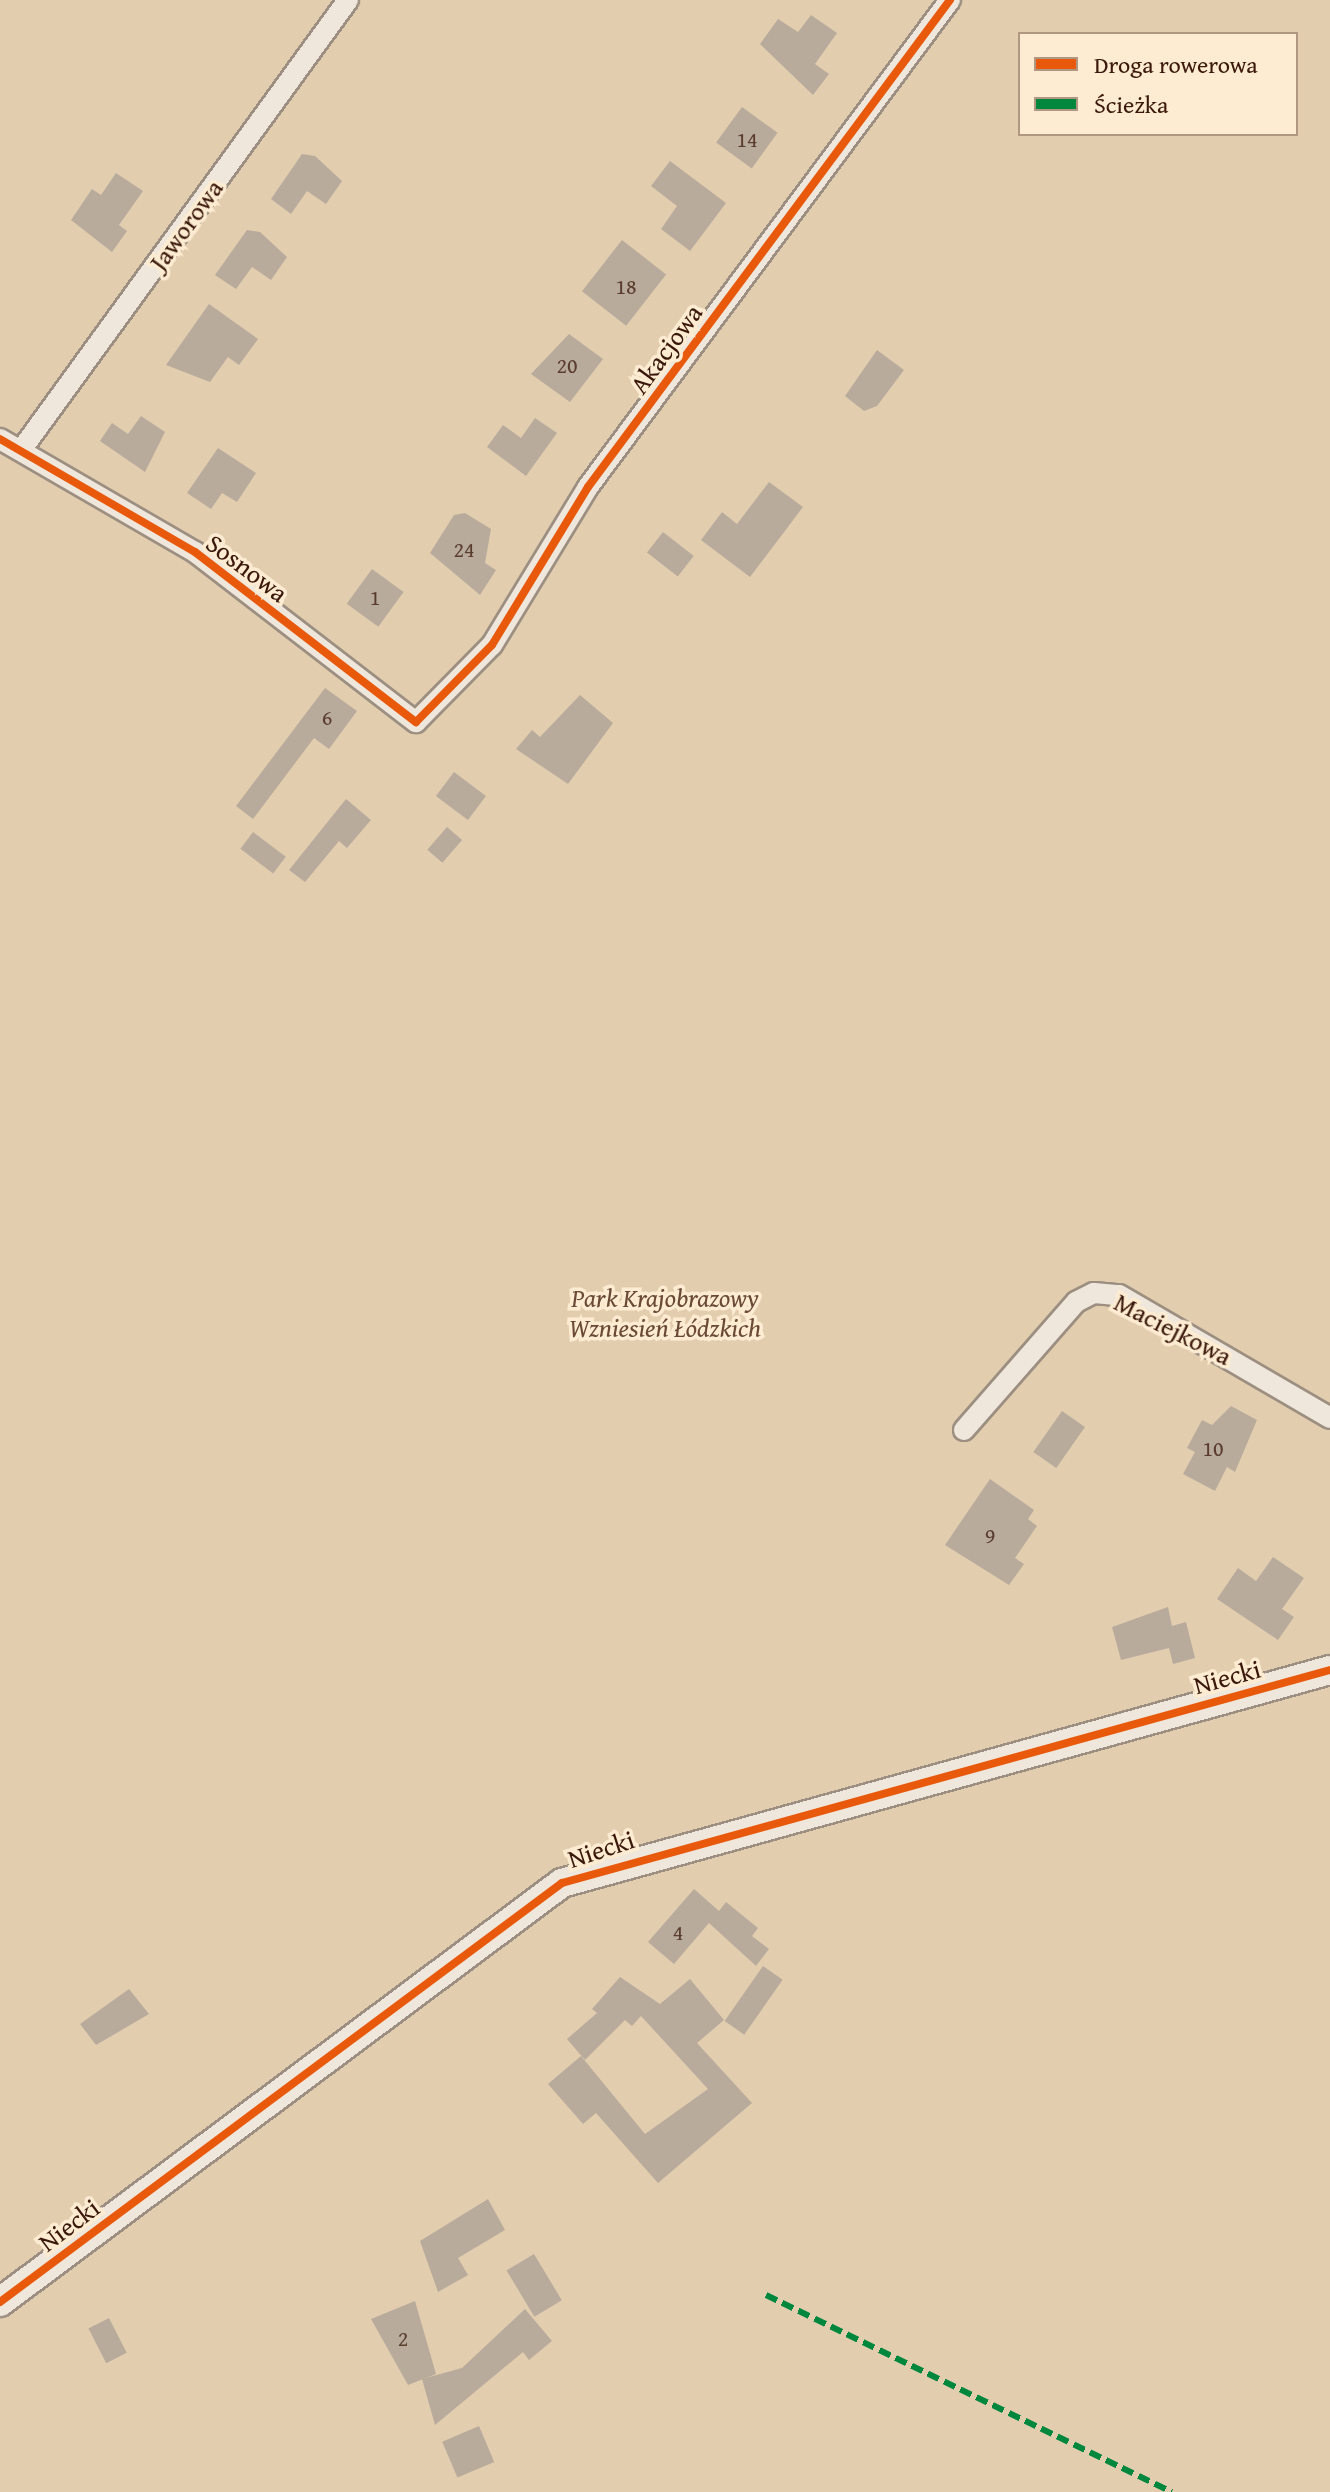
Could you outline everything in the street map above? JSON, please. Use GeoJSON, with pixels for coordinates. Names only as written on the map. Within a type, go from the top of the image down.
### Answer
{"type":"FeatureCollection","features":[{"type":"Feature","properties":{"kind":"street","name":"Jaworowa"},"geometry":{"type":"LineString","coordinates":[[22,449],[348,0]]}},
{"type":"Feature","properties":{"kind":"street","name":"Akacjowa"},"geometry":{"type":"LineString","coordinates":[[416,722],[492,645],[588,487],[950,0]]}},
{"type":"Feature","properties":{"kind":"street","name":"Sosnowa"},"geometry":{"type":"LineString","coordinates":[[0,439],[195,552],[416,722]]}},
{"type":"Feature","properties":{"kind":"street","name":"Maciejkowa"},"geometry":{"type":"LineString","coordinates":[[964,1430],[1076,1302],[1094,1293],[1119,1295],[1330,1418]]}},
{"type":"Feature","properties":{"kind":"street","name":"Niecki"},"geometry":{"type":"LineString","coordinates":[[0,2302],[562,1883],[1330,1670]]}},
{"type":"Feature","properties":{"kind":"green space","name":"Park Krajobrazowy Wzniesień Łódzkich"},"geometry":{"type":"Polygon","coordinates":[[[0,0],[1330,0],[1330,2492],[0,2492],[0,0]]]}},
{"type":"Feature","properties":{"kind":"building"},"geometry":{"type":"Polygon","coordinates":[[[811,15],[837,33],[815,64],[829,74],[813,95],[760,44],[778,19],[798,32],[811,15]]]}},
{"type":"Feature","properties":{"kind":"building"},"geometry":{"type":"Polygon","coordinates":[[[742,107],[778,133],[752,168],[716,143],[742,107]]]}},
{"type":"Feature","properties":{"kind":"building"},"geometry":{"type":"Polygon","coordinates":[[[302,154],[315,156],[342,181],[326,204],[307,191],[291,214],[271,199],[302,154]]]}},
{"type":"Feature","properties":{"kind":"building"},"geometry":{"type":"Polygon","coordinates":[[[670,161],[726,203],[690,251],[661,229],[677,206],[651,186],[670,161]]]}},
{"type":"Feature","properties":{"kind":"building"},"geometry":{"type":"Polygon","coordinates":[[[116,173],[143,191],[119,225],[127,231],[112,252],[71,220],[92,189],[101,195],[116,173]]]}},
{"type":"Feature","properties":{"kind":"building"},"geometry":{"type":"Polygon","coordinates":[[[247,230],[260,232],[287,257],[271,280],[252,267],[236,289],[215,275],[247,230]]]}},
{"type":"Feature","properties":{"kind":"building"},"geometry":{"type":"Polygon","coordinates":[[[622,240],[666,274],[626,326],[582,291],[622,240]]]}},
{"type":"Feature","properties":{"kind":"building"},"geometry":{"type":"Polygon","coordinates":[[[209,304],[258,339],[239,365],[228,357],[210,382],[166,365],[209,304]]]}},
{"type":"Feature","properties":{"kind":"building"},"geometry":{"type":"Polygon","coordinates":[[[569,334],[603,359],[570,402],[531,374],[569,334]]]}},
{"type":"Feature","properties":{"kind":"building"},"geometry":{"type":"Polygon","coordinates":[[[877,350],[904,370],[877,406],[864,411],[845,396],[877,350]]]}},
{"type":"Feature","properties":{"kind":"building"},"geometry":{"type":"Polygon","coordinates":[[[141,416],[165,432],[145,472],[100,441],[112,423],[128,434],[141,416]]]}},
{"type":"Feature","properties":{"kind":"building"},"geometry":{"type":"Polygon","coordinates":[[[535,418],[557,433],[526,476],[487,447],[503,425],[521,438],[535,418]]]}},
{"type":"Feature","properties":{"kind":"building"},"geometry":{"type":"Polygon","coordinates":[[[218,448],[256,473],[237,502],[222,493],[211,509],[187,493],[218,448]]]}},
{"type":"Feature","properties":{"kind":"building"},"geometry":{"type":"Polygon","coordinates":[[[769,482],[803,507],[750,577],[701,540],[722,512],[737,524],[769,482]]]}},
{"type":"Feature","properties":{"kind":"building"},"geometry":{"type":"Polygon","coordinates":[[[465,513],[491,529],[485,563],[496,570],[480,595],[430,553],[454,515],[465,513]]]}},
{"type":"Feature","properties":{"kind":"building"},"geometry":{"type":"Polygon","coordinates":[[[663,532],[694,556],[678,576],[647,552],[663,532]]]}},
{"type":"Feature","properties":{"kind":"building"},"geometry":{"type":"Polygon","coordinates":[[[372,569],[404,592],[378,627],[347,604],[372,569]]]}},
{"type":"Feature","properties":{"kind":"building"},"geometry":{"type":"Polygon","coordinates":[[[325,688],[357,711],[329,749],[314,738],[253,819],[236,806],[325,688]]]}},
{"type":"Feature","properties":{"kind":"building"},"geometry":{"type":"Polygon","coordinates":[[[580,695],[613,723],[568,784],[516,749],[532,730],[540,737],[580,695]]]}},
{"type":"Feature","properties":{"kind":"building"},"geometry":{"type":"Polygon","coordinates":[[[454,772],[486,796],[468,820],[436,796],[454,772]]]}},
{"type":"Feature","properties":{"kind":"building"},"geometry":{"type":"Polygon","coordinates":[[[346,799],[371,820],[347,848],[339,841],[305,882],[289,870],[346,799]]]}},
{"type":"Feature","properties":{"kind":"building"},"geometry":{"type":"Polygon","coordinates":[[[447,827],[462,840],[442,863],[427,850],[447,827]]]}},
{"type":"Feature","properties":{"kind":"building"},"geometry":{"type":"Polygon","coordinates":[[[253,832],[286,857],[273,873],[240,849],[253,832]]]}},
{"type":"Feature","properties":{"kind":"building"},"geometry":{"type":"Polygon","coordinates":[[[1231,1406],[1257,1420],[1235,1472],[1227,1467],[1215,1491],[1183,1474],[1195,1452],[1187,1448],[1202,1420],[1212,1425],[1231,1406]]]}},
{"type":"Feature","properties":{"kind":"building"},"geometry":{"type":"Polygon","coordinates":[[[1062,1411],[1085,1427],[1056,1468],[1033,1452],[1062,1411]]]}},
{"type":"Feature","properties":{"kind":"building"},"geometry":{"type":"Polygon","coordinates":[[[990,1479],[1034,1510],[1028,1519],[1037,1526],[1015,1558],[1024,1564],[1009,1585],[945,1545],[990,1479]]]}},
{"type":"Feature","properties":{"kind":"building"},"geometry":{"type":"Polygon","coordinates":[[[1273,1557],[1304,1578],[1282,1609],[1294,1617],[1278,1640],[1217,1599],[1238,1568],[1256,1581],[1273,1557]]]}},
{"type":"Feature","properties":{"kind":"building"},"geometry":{"type":"Polygon","coordinates":[[[1168,1607],[1172,1626],[1186,1622],[1195,1658],[1173,1664],[1169,1648],[1121,1660],[1112,1627],[1168,1607]]]}},
{"type":"Feature","properties":{"kind":"building"},"geometry":{"type":"Polygon","coordinates":[[[694,1889],[719,1911],[726,1902],[758,1928],[752,1936],[769,1949],[756,1966],[709,1923],[674,1964],[648,1942],[694,1889]]]}},
{"type":"Feature","properties":{"kind":"building"},"geometry":{"type":"Polygon","coordinates":[[[763,1966],[783,1980],[744,2035],[725,2021],[763,1966]]]}},
{"type":"Feature","properties":{"kind":"building"},"geometry":{"type":"Polygon","coordinates":[[[620,1977],[660,2004],[690,1979],[724,2020],[697,2043],[752,2103],[658,2183],[596,2113],[583,2124],[548,2084],[581,2056],[645,2134],[708,2089],[641,2016],[632,2026],[625,2020],[585,2060],[567,2039],[597,2013],[592,2009],[620,1977]]]}},
{"type":"Feature","properties":{"kind":"building"},"geometry":{"type":"Polygon","coordinates":[[[129,1989],[149,2014],[96,2045],[80,2024],[129,1989]]]}},
{"type":"Feature","properties":{"kind":"building"},"geometry":{"type":"Polygon","coordinates":[[[488,2199],[505,2230],[458,2258],[468,2275],[438,2292],[420,2241],[488,2199]]]}},
{"type":"Feature","properties":{"kind":"building"},"geometry":{"type":"Polygon","coordinates":[[[534,2254],[562,2300],[534,2317],[507,2270],[534,2254]]]}},
{"type":"Feature","properties":{"kind":"building"},"geometry":{"type":"Polygon","coordinates":[[[415,2301],[436,2374],[408,2385],[371,2319],[415,2301]]]}},
{"type":"Feature","properties":{"kind":"building"},"geometry":{"type":"Polygon","coordinates":[[[525,2309],[552,2341],[529,2360],[523,2352],[435,2425],[422,2379],[462,2368],[525,2309]]]}},
{"type":"Feature","properties":{"kind":"building"},"geometry":{"type":"Polygon","coordinates":[[[109,2318],[127,2353],[106,2363],[89,2328],[109,2318]]]}},
{"type":"Feature","properties":{"kind":"building"},"geometry":{"type":"Polygon","coordinates":[[[479,2426],[494,2462],[457,2478],[442,2442],[479,2426]]]}},
{"type":"Feature","properties":{"kind":"marked path"},"geometry":{"type":"LineString","coordinates":[[766,2295],[1172,2492]]}},
{"type":"Feature","properties":{"kind":"cycle path"},"geometry":{"type":"LineString","coordinates":[[0,439],[195,552],[416,722],[492,645],[588,487],[950,0]]}},
{"type":"Feature","properties":{"kind":"cycle path"},"geometry":{"type":"LineString","coordinates":[[0,2302],[562,1883],[1330,1670]]}}]}
